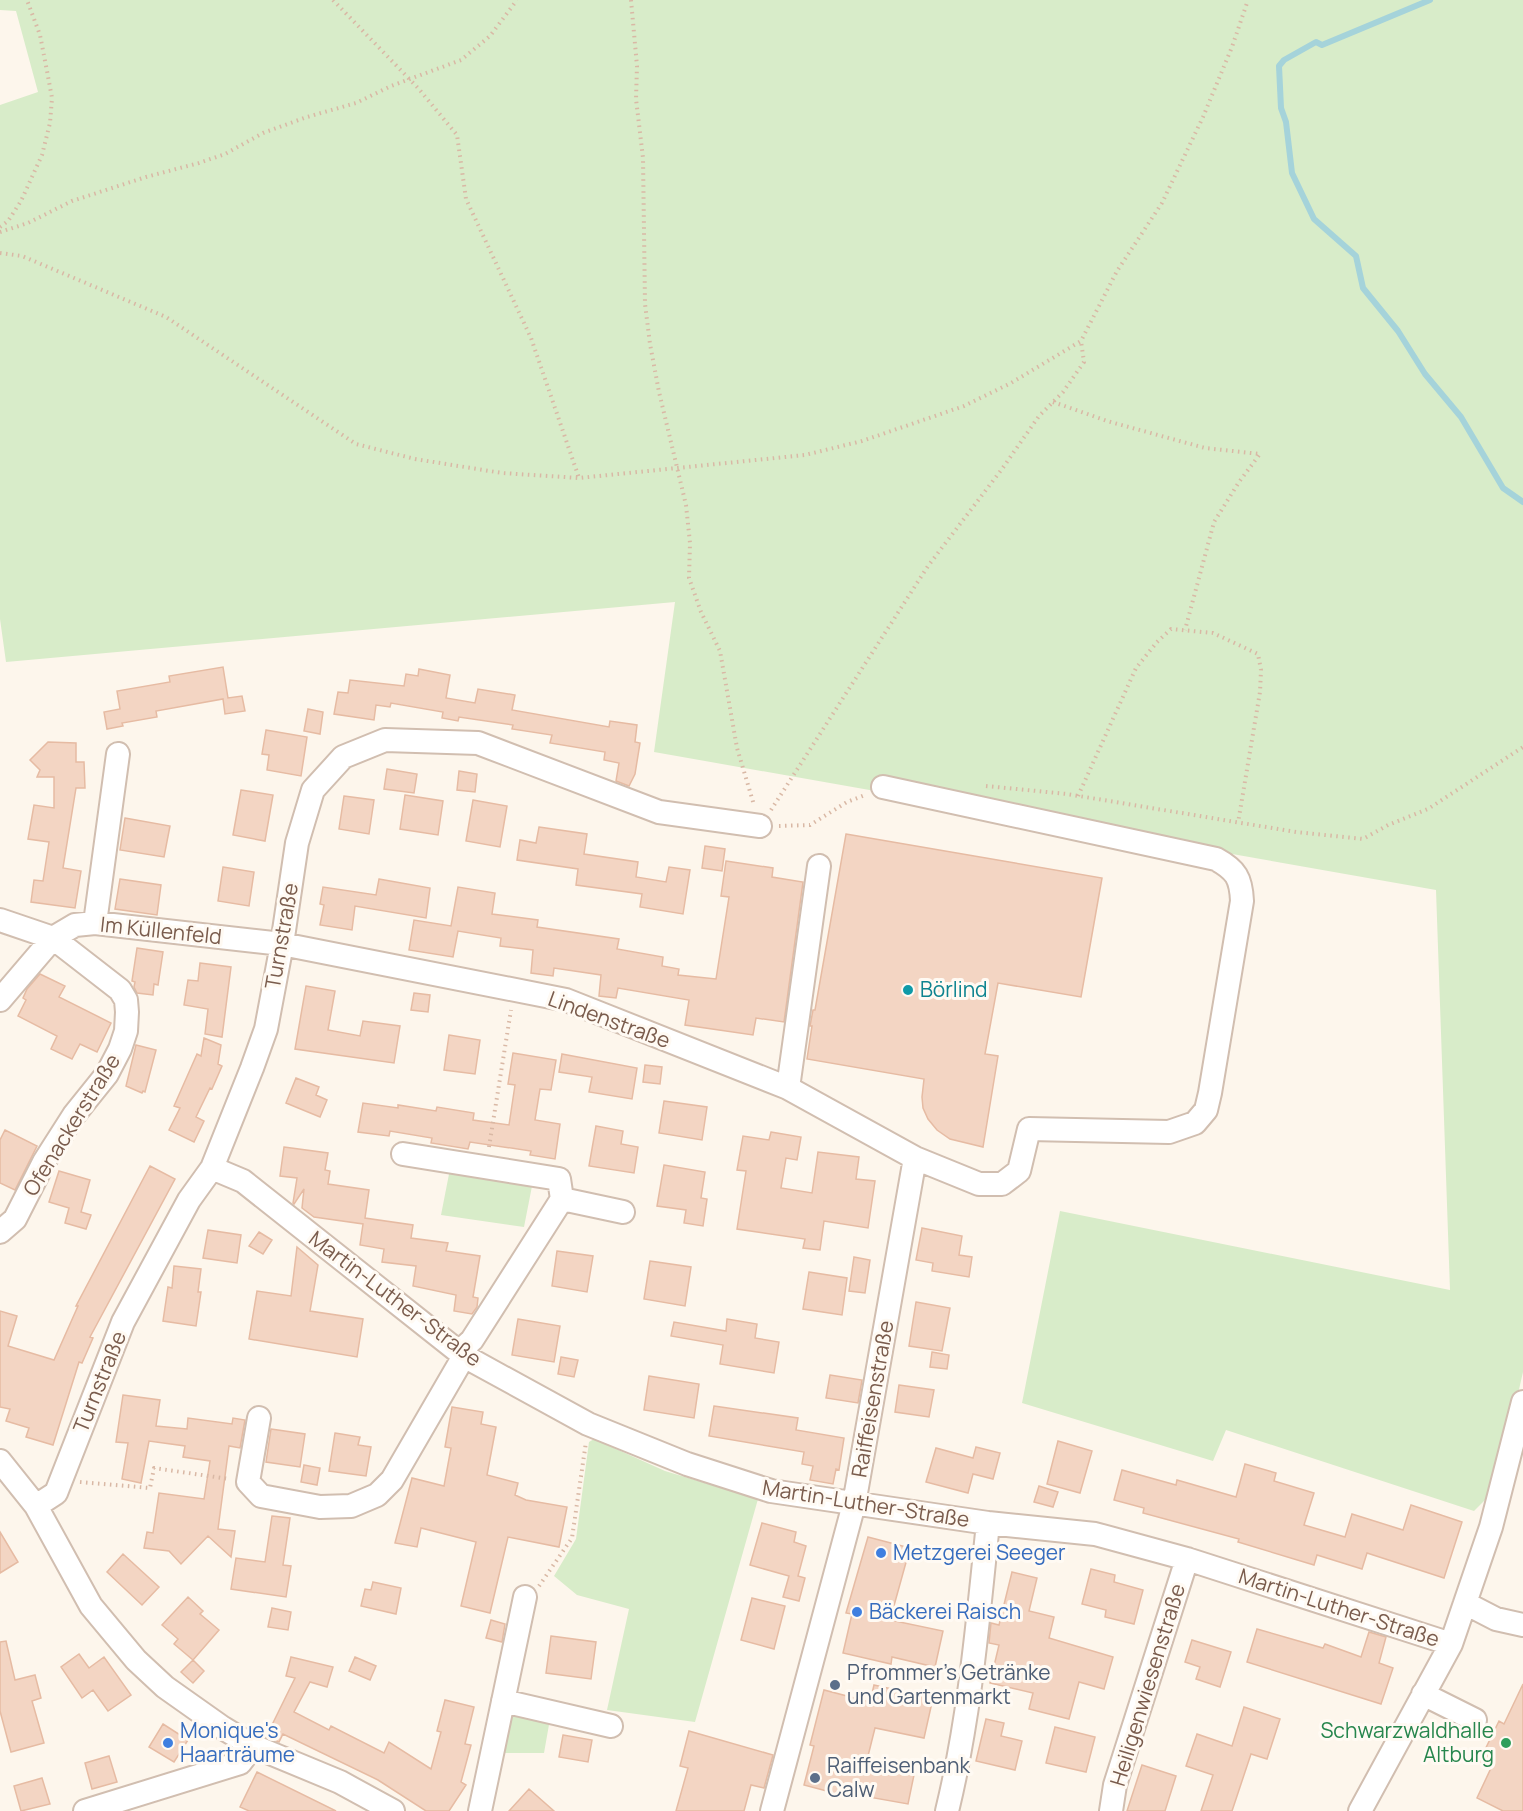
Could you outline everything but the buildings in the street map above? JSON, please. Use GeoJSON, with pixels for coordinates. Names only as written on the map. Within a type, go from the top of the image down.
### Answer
{"type":"FeatureCollection","features":[{"type":"Feature","properties":{"kind":"street","name":"Turnstraße"},"geometry":{"type":"LineString","coordinates":[[36,1506],[56,1493],[123,1322],[189,1200],[212,1168],[266,1029],[282,944],[297,843],[313,790],[343,757],[385,740],[478,743],[659,812],[760,826]]}},
{"type":"Feature","properties":{"kind":"street"},"geometry":{"type":"LineString","coordinates":[[95,923],[118,754]]}},
{"type":"Feature","properties":{"kind":"street","name":"Lindenstraße"},"geometry":{"type":"LineString","coordinates":[[282,944],[566,1000],[788,1088],[915,1158],[979,1184],[1002,1184],[1019,1171],[1029,1130],[1169,1132],[1195,1123],[1206,1110],[1242,901],[1241,885],[1230,867],[1216,859],[883,788]]}},
{"type":"Feature","properties":{"kind":"street"},"geometry":{"type":"LineString","coordinates":[[788,1088],[819,866]]}},
{"type":"Feature","properties":{"kind":"street","name":"Ofenackerstraße"},"geometry":{"type":"LineString","coordinates":[[0,920],[52,938],[120,990],[126,1000],[126,1031],[107,1074],[74,1115],[44,1162],[15,1219],[0,1232]]}},
{"type":"Feature","properties":{"kind":"street","name":"Im Küllenfeld"},"geometry":{"type":"LineString","coordinates":[[0,1000],[52,938],[75,925],[95,923],[282,944]]}},
{"type":"Feature","properties":{"kind":"street"},"geometry":{"type":"LineString","coordinates":[[259,1419],[248,1482],[261,1496],[320,1507],[351,1506],[377,1495],[392,1480],[462,1354],[562,1199],[559,1179],[403,1155]]}},
{"type":"Feature","properties":{"kind":"street","name":"Raiffeisenstraße"},"geometry":{"type":"LineString","coordinates":[[772,1811],[854,1504],[915,1158]]}},
{"type":"Feature","properties":{"kind":"street","name":"Martin-Luther-Straße"},"geometry":{"type":"LineString","coordinates":[[212,1168],[243,1181],[462,1354],[588,1424],[687,1464],[771,1491],[988,1523],[1095,1534],[1187,1559],[1451,1644]]}},
{"type":"Feature","properties":{"kind":"street"},"geometry":{"type":"LineString","coordinates":[[562,1199],[623,1212]]}},
{"type":"Feature","properties":{"kind":"street"},"geometry":{"type":"LineString","coordinates":[[1360,1811],[1451,1644],[1491,1527],[1523,1402]]}},
{"type":"Feature","properties":{"kind":"street"},"geometry":{"type":"LineString","coordinates":[[0,1461],[36,1506],[91,1606],[136,1660],[165,1687],[223,1728],[254,1746],[340,1782],[393,1811]]}},
{"type":"Feature","properties":{"kind":"street"},"geometry":{"type":"LineString","coordinates":[[947,1811],[957,1772],[973,1670],[988,1523]]}},
{"type":"Feature","properties":{"kind":"street","name":"Heiligenwiesenstraße"},"geometry":{"type":"LineString","coordinates":[[1111,1811],[1115,1785],[1187,1559]]}},
{"type":"Feature","properties":{"kind":"street"},"geometry":{"type":"LineString","coordinates":[[480,1811],[525,1597]]}},
{"type":"Feature","properties":{"kind":"street"},"geometry":{"type":"LineString","coordinates":[[1465,1603],[1496,1619],[1523,1625]]}},
{"type":"Feature","properties":{"kind":"street"},"geometry":{"type":"LineString","coordinates":[[1423,1694],[1475,1720]]}},
{"type":"Feature","properties":{"kind":"street"},"geometry":{"type":"LineString","coordinates":[[503,1701],[610,1726]]}},
{"type":"Feature","properties":{"kind":"street"},"geometry":{"type":"LineString","coordinates":[[86,1811],[240,1763],[254,1746]]}},
{"type":"Feature","properties":{"kind":"path"},"geometry":{"type":"LineString","coordinates":[[0,227],[8,221],[21,201],[42,154],[50,123],[52,98],[40,35],[27,0]]}},
{"type":"Feature","properties":{"kind":"path"},"geometry":{"type":"LineString","coordinates":[[333,0],[409,79],[457,135],[466,199],[531,338],[579,478]]}},
{"type":"Feature","properties":{"kind":"path"},"geometry":{"type":"LineString","coordinates":[[0,232],[28,223],[72,201],[146,177],[199,164],[225,154],[263,133],[356,103],[409,79],[461,60],[490,36],[517,0]]}},
{"type":"Feature","properties":{"kind":"path"},"geometry":{"type":"LineString","coordinates":[[631,0],[637,66],[636,99],[643,159],[645,304],[658,392],[686,505],[689,533],[689,578],[701,612],[720,651],[726,674],[729,710],[737,748],[760,826]]}},
{"type":"Feature","properties":{"kind":"path"},"geometry":{"type":"LineString","coordinates":[[0,253],[22,256],[166,317],[356,444],[415,459],[502,473],[579,478],[805,455],[862,441],[964,406],[1011,383],[1081,340],[1117,271],[1162,203],[1203,117],[1248,2],[1253,0]]}},
{"type":"Feature","properties":{"kind":"path"},"geometry":{"type":"LineString","coordinates":[[760,826],[928,566],[1039,416],[1063,392],[1084,362],[1081,340]]}},
{"type":"Feature","properties":{"kind":"path"},"geometry":{"type":"LineString","coordinates":[[1053,402],[1107,421],[1205,448],[1260,454],[1214,522],[1185,630]]}},
{"type":"Feature","properties":{"kind":"path"},"geometry":{"type":"LineString","coordinates":[[1078,796],[1136,669],[1157,642],[1171,629],[1213,633],[1258,654],[1262,670],[1239,823]]}},
{"type":"Feature","properties":{"kind":"path"},"geometry":{"type":"LineString","coordinates":[[984,786],[1078,796],[1296,832],[1363,839],[1388,825],[1428,810],[1523,747]]}},
{"type":"Feature","properties":{"kind":"path"},"geometry":{"type":"LineString","coordinates":[[760,826],[810,825],[847,802],[883,788]]}},
{"type":"Feature","properties":{"kind":"path"},"geometry":{"type":"LineString","coordinates":[[486,1166],[514,990]]}},
{"type":"Feature","properties":{"kind":"path"},"geometry":{"type":"LineString","coordinates":[[525,1597],[534,1592],[572,1538],[588,1424]]}},
{"type":"Feature","properties":{"kind":"path"},"geometry":{"type":"LineString","coordinates":[[62,1479],[150,1488],[154,1468],[248,1482]]}},
{"type":"Feature","properties":{"kind":"green space"},"geometry":{"type":"Polygon","coordinates":[[[0,0],[1523,0],[1523,1372],[1496,1489],[1474,1511],[1226,1430],[1213,1461],[1022,1403],[1060,1211],[1450,1290],[1436,890],[654,752],[675,602],[6,662],[0,619],[0,105],[38,92],[16,11],[0,10],[0,0]]]}},
{"type":"Feature","properties":{"kind":"green space"},"geometry":{"type":"Polygon","coordinates":[[[450,1169],[533,1181],[524,1227],[441,1215],[450,1169]]]}},
{"type":"Feature","properties":{"kind":"green space"},"geometry":{"type":"Polygon","coordinates":[[[594,1439],[665,1471],[758,1499],[695,1722],[607,1710],[629,1609],[577,1595],[554,1576],[576,1539],[589,1442],[594,1439]]]}},
{"type":"Feature","properties":{"kind":"green space"},"geometry":{"type":"Polygon","coordinates":[[[508,1711],[550,1719],[544,1753],[504,1753],[508,1711]]]}},
{"type":"Feature","properties":{"kind":"waterway"},"geometry":{"type":"LineString","coordinates":[[1430,0],[1322,45],[1316,42],[1284,60],[1279,66],[1281,108],[1286,122],[1292,173],[1314,219],[1356,256],[1363,288],[1398,331],[1425,374],[1461,417],[1503,488],[1523,502]]}},
{"type":"Feature","properties":{"kind":"place","name":"Börlind"},"geometry":{"type":"Point","coordinates":[908,990]}},
{"type":"Feature","properties":{"kind":"place","name":"Metzgerei Seeger"},"geometry":{"type":"Point","coordinates":[881,1553]}},
{"type":"Feature","properties":{"kind":"place","name":"Bäckerei Raisch"},"geometry":{"type":"Point","coordinates":[857,1612]}},
{"type":"Feature","properties":{"kind":"place","name":"Pfrommer's Getränke und Gartenmarkt"},"geometry":{"type":"Point","coordinates":[835,1685]}},
{"type":"Feature","properties":{"kind":"place","name":"Monique's Haarträume"},"geometry":{"type":"Point","coordinates":[168,1743]}},
{"type":"Feature","properties":{"kind":"place","name":"Schwarzwaldhalle Altburg"},"geometry":{"type":"Point","coordinates":[1506,1743]}},
{"type":"Feature","properties":{"kind":"place","name":"Raiffeisenbank Calw"},"geometry":{"type":"Point","coordinates":[815,1778]}}]}
